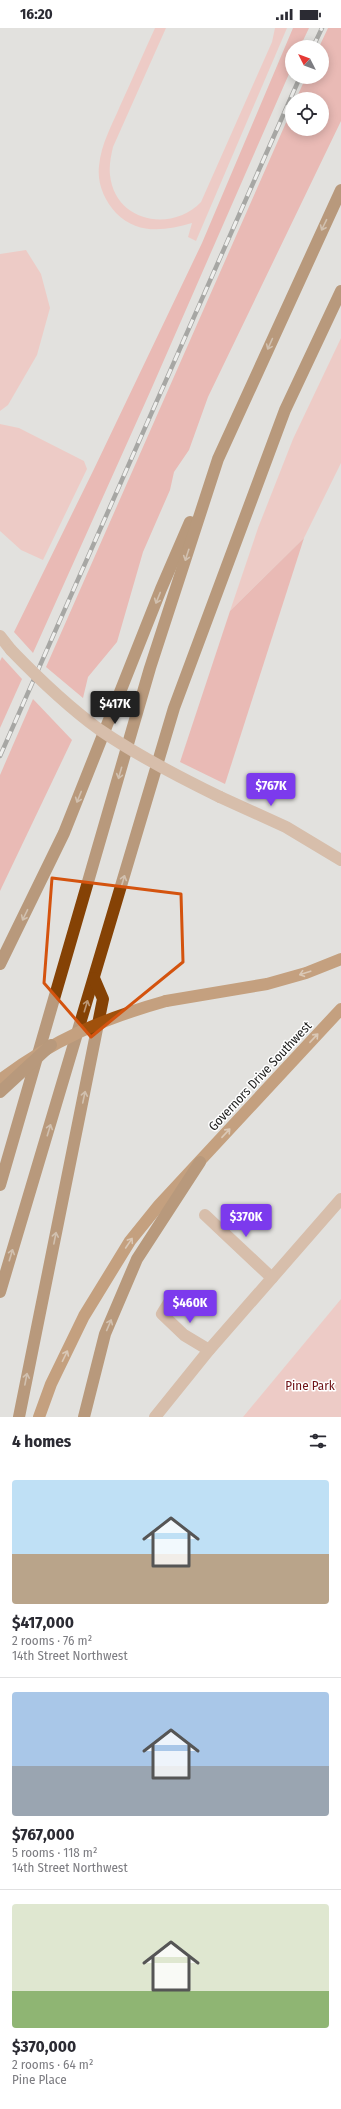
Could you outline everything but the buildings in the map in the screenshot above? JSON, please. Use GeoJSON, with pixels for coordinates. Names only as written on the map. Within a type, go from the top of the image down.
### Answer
{"type":"FeatureCollection","features":[{"type":"Feature","properties":{"kind":"highway"},"geometry":{"type":"LineString","coordinates":[[0,964],[64,833],[161,589],[218,459],[341,190]]}},
{"type":"Feature","properties":{"kind":"highway"},"geometry":{"type":"LineString","coordinates":[[0,1292],[174,708],[285,410],[341,291]]}},
{"type":"Feature","properties":{"kind":"highway"},"geometry":{"type":"LineString","coordinates":[[0,1185],[150,668],[218,459]]}},
{"type":"Feature","properties":{"kind":"highway"},"geometry":{"type":"LineString","coordinates":[[19,1417],[103,999],[94,978]]}},
{"type":"Feature","properties":{"kind":"highway"},"geometry":{"type":"LineString","coordinates":[[0,1092],[51,1045]]}},
{"type":"Feature","properties":{"kind":"highway"},"geometry":{"type":"LineString","coordinates":[[84,1417],[105,1334],[137,1259],[200,1162]]}},
{"type":"Feature","properties":{"kind":"main road"},"geometry":{"type":"LineString","coordinates":[[0,1080],[51,1045],[88,1027],[166,1001],[267,984],[306,973],[341,959]]}},
{"type":"Feature","properties":{"kind":"main road","name":"Governors Drive Southwest"},"geometry":{"type":"LineString","coordinates":[[39,1417],[52,1384],[84,1316],[130,1241],[159,1205],[341,1009]]}},
{"type":"Feature","properties":{"kind":"street"},"geometry":{"type":"LineString","coordinates":[[0,636],[11,650],[46,686],[100,729],[163,769],[286,827],[341,860]]}},
{"type":"Feature","properties":{"kind":"street"},"geometry":{"type":"LineString","coordinates":[[155,1417],[209,1350],[341,1199]]}},
{"type":"Feature","properties":{"kind":"street"},"geometry":{"type":"LineString","coordinates":[[205,1215],[272,1278]]}},
{"type":"Feature","properties":{"kind":"street"},"geometry":{"type":"LineString","coordinates":[[173,1296],[162,1314],[184,1335],[209,1350]]}},
{"type":"Feature","properties":{"kind":"highlighted area"},"geometry":{"type":"Polygon","coordinates":[[[52,878],[181,894],[183,962],[91,1037],[44,983],[52,878]]]}},
{"type":"Feature","properties":{"kind":"green space"},"geometry":{"type":"Polygon","coordinates":[[[155,28],[166,28],[113,147],[110,161],[110,175],[114,191],[122,203],[133,212],[146,218],[160,219],[175,217],[189,212],[201,202],[272,42],[275,28],[287,28],[196,241],[188,237],[192,223],[172,228],[152,229],[133,225],[124,220],[108,203],[100,185],[99,166],[104,142],[155,28]]]}},
{"type":"Feature","properties":{"kind":"green space"},"geometry":{"type":"Polygon","coordinates":[[[26,250],[41,274],[50,308],[37,355],[8,405],[0,411],[0,254],[26,250]]]}},
{"type":"Feature","properties":{"kind":"green space"},"geometry":{"type":"Polygon","coordinates":[[[341,338],[341,463],[304,538],[230,611],[258,528],[293,439],[341,338]]]}},
{"type":"Feature","properties":{"kind":"green space"},"geometry":{"type":"Polygon","coordinates":[[[0,424],[19,428],[84,461],[87,469],[43,560],[21,550],[0,531],[0,424]]]}},
{"type":"Feature","properties":{"kind":"green space","name":"Pine Park"},"geometry":{"type":"Polygon","coordinates":[[[341,1299],[341,1417],[243,1417],[341,1299]]]}},
{"type":"Feature","properties":{"kind":"shaded area"},"geometry":{"type":"Polygon","coordinates":[[[293,28],[309,28],[303,40],[288,40],[293,28]]]}},
{"type":"Feature","properties":{"kind":"shaded area"},"geometry":{"type":"Polygon","coordinates":[[[328,28],[341,28],[341,121],[208,397],[189,450],[174,472],[170,490],[143,552],[117,642],[88,677],[83,698],[46,667],[285,125],[285,136],[329,136],[329,92],[299,92],[303,84],[329,84],[329,40],[322,40],[328,28]]]}},
{"type":"Feature","properties":{"kind":"shaded area"},"geometry":{"type":"Polygon","coordinates":[[[285,47],[285,83],[150,392],[33,653],[14,632],[202,243],[285,47]]]}},
{"type":"Feature","properties":{"kind":"shaded area"},"geometry":{"type":"Polygon","coordinates":[[[304,538],[225,784],[180,762],[230,611],[304,538]]]}},
{"type":"Feature","properties":{"kind":"shaded area"},"geometry":{"type":"Polygon","coordinates":[[[2,657],[22,679],[0,728],[0,661],[2,657]]]}},
{"type":"Feature","properties":{"kind":"shaded area"},"geometry":{"type":"Polygon","coordinates":[[[33,699],[72,740],[0,891],[0,775],[33,699]]]}},
{"type":"Feature","properties":{"kind":"railway"},"geometry":{"type":"LineString","coordinates":[[316,40],[322,28]]}},
{"type":"Feature","properties":{"kind":"railway"},"geometry":{"type":"LineString","coordinates":[[0,756],[297,84]]}}]}
